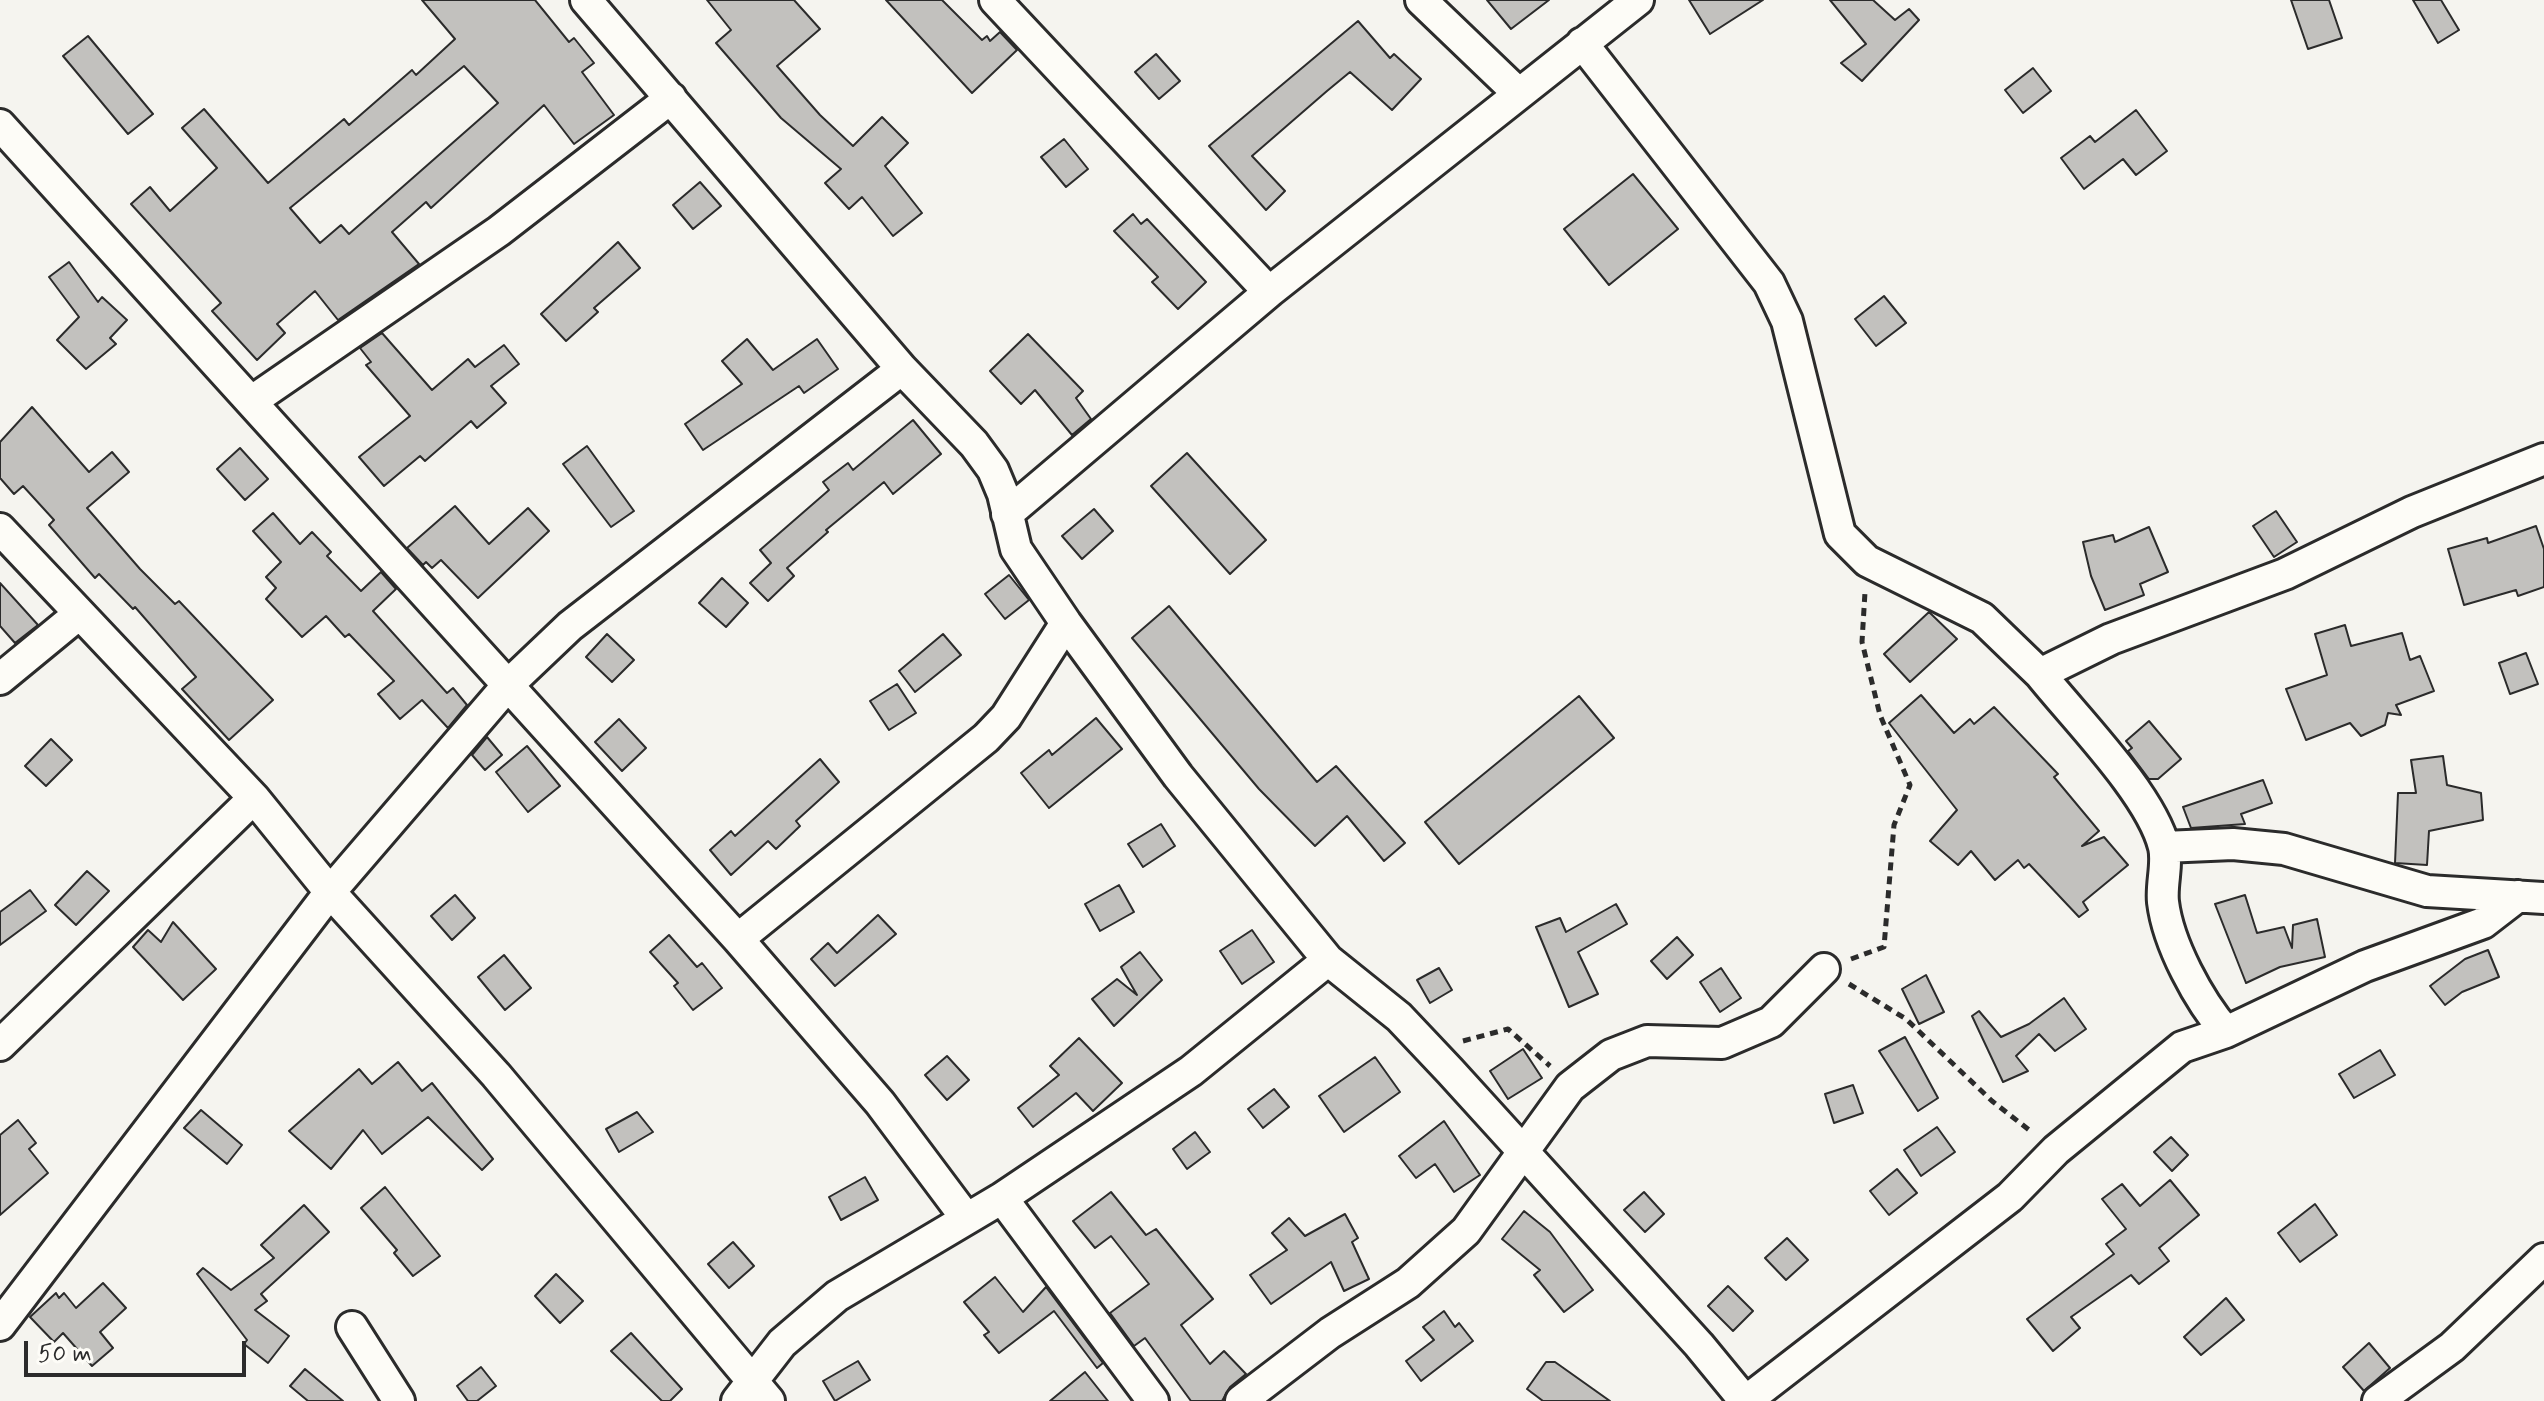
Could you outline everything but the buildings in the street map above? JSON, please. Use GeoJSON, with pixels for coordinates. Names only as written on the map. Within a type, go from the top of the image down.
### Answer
{"type":"FeatureCollection","features":[{"type":"Feature","properties":{"kind":"street"},"geometry":{"type":"LineString","coordinates":[[586,0],[902,369],[974,444],[993,470],[1016,549],[1066,623],[1178,776],[1328,960],[1399,1017],[1524,1150],[1699,1345],[1745,1401],[2010,1197],[2056,1150],[2182,1047],[2226,1032],[2365,966],[2483,923],[2531,897]]}},
{"type":"Feature","properties":{"kind":"street"},"geometry":{"type":"LineString","coordinates":[[995,0],[1269,292]]}},
{"type":"Feature","properties":{"kind":"street"},"geometry":{"type":"LineString","coordinates":[[1421,0],[1518,93]]}},
{"type":"Feature","properties":{"kind":"street"},"geometry":{"type":"LineString","coordinates":[[1007,514],[1269,292],[1638,0]]}},
{"type":"Feature","properties":{"kind":"street"},"geometry":{"type":"LineString","coordinates":[[1582,43],[1769,283],[1787,321],[1840,534],[1867,561],[1982,618],[2040,674],[2142,801],[2164,847],[2163,903],[2173,933],[2203,1006],[2226,1032]]}},
{"type":"Feature","properties":{"kind":"street"},"geometry":{"type":"LineString","coordinates":[[252,401],[499,231],[671,98]]}},
{"type":"Feature","properties":{"kind":"street"},"geometry":{"type":"LineString","coordinates":[[0,125],[738,939],[880,1103],[966,1218]]}},
{"type":"Feature","properties":{"kind":"street"},"geometry":{"type":"LineString","coordinates":[[0,1325],[330,892],[508,685],[570,626],[902,369]]}},
{"type":"Feature","properties":{"kind":"street"},"geometry":{"type":"LineString","coordinates":[[2040,674],[2111,639],[2285,574],[2412,512],[2544,459]]}},
{"type":"Feature","properties":{"kind":"street"},"geometry":{"type":"LineString","coordinates":[[0,529],[254,798],[330,892],[496,1075],[753,1395],[782,1343],[837,1296],[1002,1198],[1191,1071],[1328,960]]}},
{"type":"Feature","properties":{"kind":"street"},"geometry":{"type":"LineString","coordinates":[[0,679],[79,614]]}},
{"type":"Feature","properties":{"kind":"street"},"geometry":{"type":"LineString","coordinates":[[738,939],[986,738],[1006,717],[1066,623]]}},
{"type":"Feature","properties":{"kind":"street"},"geometry":{"type":"LineString","coordinates":[[0,1045],[254,798]]}},
{"type":"Feature","properties":{"kind":"street"},"geometry":{"type":"LineString","coordinates":[[2164,847],[2233,844],[2284,849],[2427,891],[2531,897]]}},
{"type":"Feature","properties":{"kind":"street"},"geometry":{"type":"LineString","coordinates":[[1241,1401],[1330,1333],[1408,1283],[1466,1231],[1570,1087],[1611,1055],[1647,1041],[1722,1043],[1771,1022],[1824,969]]}},
{"type":"Feature","properties":{"kind":"street"},"geometry":{"type":"LineString","coordinates":[[1002,1198],[1153,1401]]}},
{"type":"Feature","properties":{"kind":"street"},"geometry":{"type":"LineString","coordinates":[[2378,1401],[2452,1347],[2544,1259]]}},
{"type":"Feature","properties":{"kind":"street"},"geometry":{"type":"LineString","coordinates":[[352,1327],[399,1401]]}},
{"type":"Feature","properties":{"kind":"path"},"geometry":{"type":"LineString","coordinates":[[1824,969],[1884,947],[1894,825],[1910,785],[1880,715],[1862,642],[1867,561]]}},
{"type":"Feature","properties":{"kind":"path"},"geometry":{"type":"LineString","coordinates":[[1824,969],[1906,1019],[1992,1101],[2056,1150]]}},
{"type":"Feature","properties":{"kind":"path"},"geometry":{"type":"LineString","coordinates":[[1429,1050],[1508,1029],[1570,1087]]}}]}
